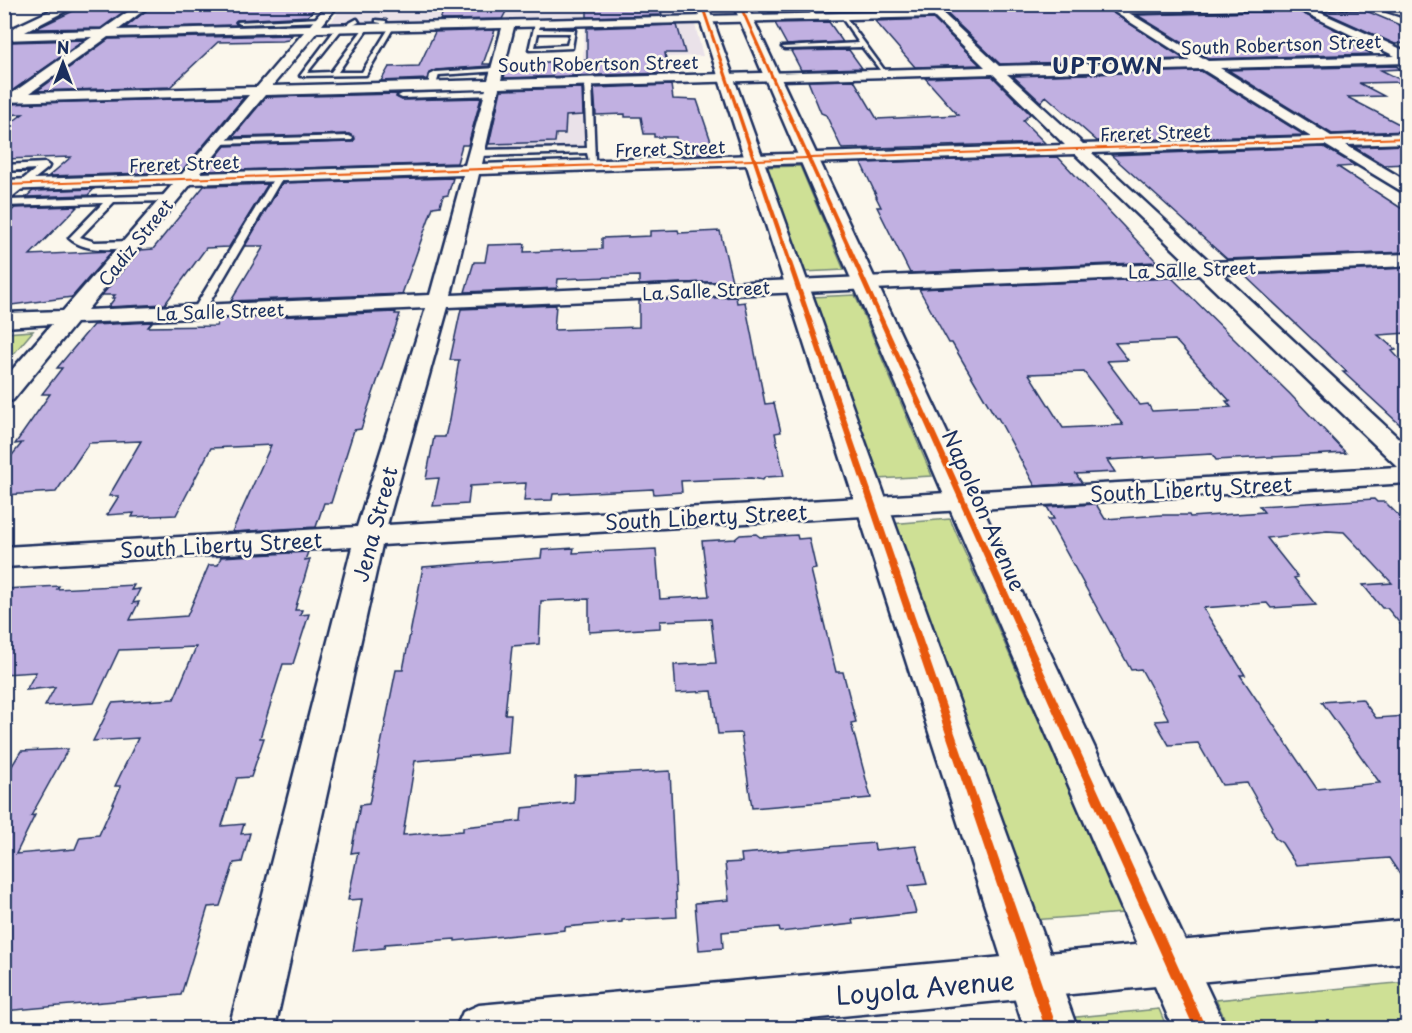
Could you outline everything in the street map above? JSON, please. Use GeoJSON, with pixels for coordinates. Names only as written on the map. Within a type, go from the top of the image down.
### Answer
{"type":"FeatureCollection","features":[{"type":"Feature","properties":{"kind":"main road","name":"Napoleon Avenue"},"geometry":{"type":"LineString","coordinates":[[741,11],[1200,1029]]}},
{"type":"Feature","properties":{"kind":"main road"},"geometry":{"type":"LineString","coordinates":[[703,12],[1051,1029]]}},
{"type":"Feature","properties":{"kind":"street"},"geometry":{"type":"LineString","coordinates":[[4,36],[74,4]]}},
{"type":"Feature","properties":{"kind":"street"},"geometry":{"type":"LineString","coordinates":[[8,100],[147,4]]}},
{"type":"Feature","properties":{"kind":"street","name":"Cadiz Street"},"geometry":{"type":"LineString","coordinates":[[4,395],[334,4]]}},
{"type":"Feature","properties":{"kind":"street"},"geometry":{"type":"LineString","coordinates":[[1294,5],[1407,58]]}},
{"type":"Feature","properties":{"kind":"street"},"geometry":{"type":"LineString","coordinates":[[1111,7],[1377,5],[1407,15]]}},
{"type":"Feature","properties":{"kind":"street"},"geometry":{"type":"LineString","coordinates":[[1111,7],[1407,190]]}},
{"type":"Feature","properties":{"kind":"street"},"geometry":{"type":"LineString","coordinates":[[4,36],[105,34],[318,24],[342,28],[362,24],[509,23],[537,27],[604,24],[703,12],[741,11],[842,16],[931,9],[1407,462]]}},
{"type":"Feature","properties":{"kind":"street","name":"Jena Street"},"geometry":{"type":"LineString","coordinates":[[252,1029],[369,536],[439,302],[509,23]]}},
{"type":"Feature","properties":{"kind":"street","name":"South Robertson Street"},"geometry":{"type":"LineString","coordinates":[[8,100],[494,82],[588,82],[1407,58]]}},
{"type":"Feature","properties":{"kind":"street","name":"Freret Street"},"geometry":{"type":"LineString","coordinates":[[4,185],[280,175],[474,161],[592,157],[753,160],[1407,138]]}},
{"type":"Feature","properties":{"kind":"street","name":"La Salle Street"},"geometry":{"type":"LineString","coordinates":[[4,320],[1407,260]]}},
{"type":"Feature","properties":{"kind":"street","name":"South Liberty Street"},"geometry":{"type":"LineString","coordinates":[[4,557],[1407,475]]}},
{"type":"Feature","properties":{"kind":"street","name":"Loyola Avenue"},"geometry":{"type":"LineString","coordinates":[[479,1029],[1407,941]]}},
{"type":"Feature","properties":{"kind":"lane"},"geometry":{"type":"LineString","coordinates":[[806,4],[816,16]]}},
{"type":"Feature","properties":{"kind":"lane"},"geometry":{"type":"LineString","coordinates":[[842,16],[886,74]]}},
{"type":"Feature","properties":{"kind":"lane"},"geometry":{"type":"LineString","coordinates":[[240,22],[318,24]]}},
{"type":"Feature","properties":{"kind":"lane"},"geometry":{"type":"LineString","coordinates":[[333,74],[362,24]]}},
{"type":"Feature","properties":{"kind":"lane"},"geometry":{"type":"LineString","coordinates":[[342,28],[302,75],[364,74],[385,25]]}},
{"type":"Feature","properties":{"kind":"lane"},"geometry":{"type":"LineString","coordinates":[[537,27],[573,31],[570,47],[531,49],[537,27]]}},
{"type":"Feature","properties":{"kind":"lane"},"geometry":{"type":"LineString","coordinates":[[785,47],[866,45]]}},
{"type":"Feature","properties":{"kind":"lane"},"geometry":{"type":"LineString","coordinates":[[402,96],[494,82]]}},
{"type":"Feature","properties":{"kind":"lane"},"geometry":{"type":"LineString","coordinates":[[588,82],[592,157]]}},
{"type":"Feature","properties":{"kind":"lane"},"geometry":{"type":"LineString","coordinates":[[217,142],[349,138]]}},
{"type":"Feature","properties":{"kind":"lane"},"geometry":{"type":"LineString","coordinates":[[4,168],[45,166],[4,201]]}},
{"type":"Feature","properties":{"kind":"lane"},"geometry":{"type":"LineString","coordinates":[[198,312],[280,175]]}},
{"type":"Feature","properties":{"kind":"lane"},"geometry":{"type":"LineString","coordinates":[[4,201],[171,198]]}},
{"type":"Feature","properties":{"kind":"lane"},"geometry":{"type":"LineString","coordinates":[[111,200],[74,238],[81,242],[99,245],[132,244]]}},
{"type":"Feature","properties":{"kind":"shaded area"},"geometry":{"type":"Polygon","coordinates":[[[343,5],[690,5],[703,56],[583,59],[585,19],[329,25],[343,5]]]}},
{"type":"Feature","properties":{"kind":"shaded area"},"geometry":{"type":"Polygon","coordinates":[[[584,101],[585,146],[485,149],[497,104],[584,101]]]}},
{"type":"Feature","properties":{"kind":"green space"},"geometry":{"type":"Polygon","coordinates":[[[800,166],[844,270],[803,272],[765,167],[800,166]]]}},
{"type":"Feature","properties":{"kind":"green space"},"geometry":{"type":"Polygon","coordinates":[[[855,295],[932,476],[877,479],[811,297],[855,295]]]}},
{"type":"Feature","properties":{"kind":"green space"},"geometry":{"type":"Polygon","coordinates":[[[33,331],[5,364],[5,333],[33,331]]]}},
{"type":"Feature","properties":{"kind":"green space"},"geometry":{"type":"Polygon","coordinates":[[[950,519],[1123,913],[1033,920],[890,524],[950,519]]]}},
{"type":"Feature","properties":{"kind":"green space"},"geometry":{"type":"Polygon","coordinates":[[[1407,982],[1407,1028],[1229,1028],[1216,1000],[1407,982]]]}},
{"type":"Feature","properties":{"kind":"green space"},"geometry":{"type":"Polygon","coordinates":[[[1159,1009],[1167,1028],[1071,1028],[1067,1018],[1159,1009]]]}},
{"type":"Feature","properties":{"kind":"building"},"geometry":{"type":"Polygon","coordinates":[[[134,4],[101,28],[35,29],[86,5],[134,4]]]}},
{"type":"Feature","properties":{"kind":"building"},"geometry":{"type":"Polygon","coordinates":[[[154,4],[318,4],[308,16],[237,20],[235,22],[237,25],[125,28],[154,4]]]}},
{"type":"Feature","properties":{"kind":"building"},"geometry":{"type":"Polygon","coordinates":[[[447,4],[510,4],[502,19],[440,20],[447,4]]]}},
{"type":"Feature","properties":{"kind":"building"},"geometry":{"type":"Polygon","coordinates":[[[587,4],[660,4],[662,15],[587,17],[587,4]]]}},
{"type":"Feature","properties":{"kind":"building"},"geometry":{"type":"Polygon","coordinates":[[[764,4],[801,4],[806,12],[769,12],[764,4]]]}},
{"type":"Feature","properties":{"kind":"building"},"geometry":{"type":"Polygon","coordinates":[[[861,4],[919,4],[922,9],[866,10],[861,4]]]}},
{"type":"Feature","properties":{"kind":"building"},"geometry":{"type":"Polygon","coordinates":[[[937,4],[1100,4],[1184,59],[1000,64],[937,4]]]}},
{"type":"Feature","properties":{"kind":"building"},"geometry":{"type":"Polygon","coordinates":[[[1364,10],[1407,28],[1407,43],[1395,44],[1322,11],[1364,10]]]}},
{"type":"Feature","properties":{"kind":"building"},"geometry":{"type":"Polygon","coordinates":[[[1298,11],[1366,45],[1353,45],[1373,54],[1209,59],[1137,15],[1298,11]]]}},
{"type":"Feature","properties":{"kind":"building"},"geometry":{"type":"Polygon","coordinates":[[[933,19],[980,65],[915,67],[875,21],[933,19]]]}},
{"type":"Feature","properties":{"kind":"building"},"geometry":{"type":"Polygon","coordinates":[[[829,22],[843,42],[787,45],[775,23],[829,22]]]}},
{"type":"Feature","properties":{"kind":"building"},"geometry":{"type":"Polygon","coordinates":[[[677,25],[685,53],[665,53],[668,73],[504,78],[507,64],[587,60],[587,28],[677,25]]]}},
{"type":"Feature","properties":{"kind":"building"},"geometry":{"type":"Polygon","coordinates":[[[495,30],[483,64],[490,64],[489,66],[436,70],[429,73],[427,79],[381,81],[389,67],[419,66],[435,32],[495,30]]]}},
{"type":"Feature","properties":{"kind":"building"},"geometry":{"type":"Polygon","coordinates":[[[292,35],[288,40],[282,41],[218,42],[170,87],[37,91],[109,39],[292,35]]]}},
{"type":"Feature","properties":{"kind":"building"},"geometry":{"type":"Polygon","coordinates":[[[85,40],[10,92],[4,92],[4,45],[9,42],[85,40]]]}},
{"type":"Feature","properties":{"kind":"building"},"geometry":{"type":"Polygon","coordinates":[[[849,50],[862,68],[801,70],[791,51],[849,50]]]}},
{"type":"Feature","properties":{"kind":"building"},"geometry":{"type":"Polygon","coordinates":[[[1396,66],[1401,69],[1381,70],[1405,82],[1359,83],[1384,96],[1347,97],[1407,128],[1407,131],[1332,134],[1228,70],[1396,66]]]}},
{"type":"Feature","properties":{"kind":"building"},"geometry":{"type":"Polygon","coordinates":[[[1201,71],[1304,135],[1097,141],[1046,96],[1041,102],[1013,76],[1201,71]]]}},
{"type":"Feature","properties":{"kind":"building"},"geometry":{"type":"Polygon","coordinates":[[[992,76],[1030,114],[1023,121],[1045,143],[842,149],[826,115],[821,113],[808,81],[854,80],[877,119],[958,115],[925,78],[992,76]]]}},
{"type":"Feature","properties":{"kind":"building"},"geometry":{"type":"Polygon","coordinates":[[[671,85],[673,99],[697,100],[715,153],[678,154],[676,137],[654,137],[654,134],[644,134],[641,117],[625,117],[625,114],[596,115],[594,88],[671,85]]]}},
{"type":"Feature","properties":{"kind":"building"},"geometry":{"type":"Polygon","coordinates":[[[582,88],[583,115],[566,116],[565,134],[556,134],[555,142],[489,144],[501,90],[582,88]]]}},
{"type":"Feature","properties":{"kind":"building"},"geometry":{"type":"Polygon","coordinates":[[[398,94],[396,97],[402,100],[481,98],[468,145],[462,145],[457,163],[205,171],[225,146],[352,142],[355,139],[349,134],[233,137],[266,97],[398,94]]]}},
{"type":"Feature","properties":{"kind":"building"},"geometry":{"type":"Polygon","coordinates":[[[244,97],[181,172],[49,176],[71,157],[4,159],[4,128],[23,114],[4,115],[4,104],[244,97]]]}},
{"type":"Feature","properties":{"kind":"building"},"geometry":{"type":"Polygon","coordinates":[[[1407,145],[1407,164],[1384,165],[1354,147],[1407,145]]]}},
{"type":"Feature","properties":{"kind":"building"},"geometry":{"type":"Polygon","coordinates":[[[1324,147],[1356,166],[1338,167],[1407,212],[1407,252],[1227,259],[1111,155],[1324,147]]]}},
{"type":"Feature","properties":{"kind":"building"},"geometry":{"type":"Polygon","coordinates":[[[1058,157],[1157,262],[910,273],[877,207],[881,207],[861,163],[1058,157]]]}},
{"type":"Feature","properties":{"kind":"building"},"geometry":{"type":"Polygon","coordinates":[[[453,178],[448,195],[443,196],[440,206],[433,207],[402,294],[231,301],[264,246],[245,246],[282,183],[453,178]]]}},
{"type":"Feature","properties":{"kind":"building"},"geometry":{"type":"Polygon","coordinates":[[[268,184],[229,247],[206,248],[165,304],[108,307],[115,295],[102,295],[140,250],[153,249],[204,186],[268,184]]]}},
{"type":"Feature","properties":{"kind":"building"},"geometry":{"type":"Polygon","coordinates":[[[94,189],[88,195],[26,197],[33,191],[94,189]]]}},
{"type":"Feature","properties":{"kind":"building"},"geometry":{"type":"Polygon","coordinates":[[[78,206],[30,255],[112,251],[72,297],[4,306],[4,217],[15,208],[78,206]]]}},
{"type":"Feature","properties":{"kind":"building"},"geometry":{"type":"Polygon","coordinates":[[[678,230],[679,233],[720,231],[732,281],[639,285],[639,276],[558,279],[557,288],[465,292],[474,262],[485,262],[488,245],[525,244],[524,252],[602,249],[602,238],[650,236],[650,231],[678,230]]]}},
{"type":"Feature","properties":{"kind":"building"},"geometry":{"type":"Polygon","coordinates":[[[1407,268],[1407,333],[1378,335],[1396,350],[1392,351],[1407,367],[1407,431],[1244,275],[1407,268]]]}},
{"type":"Feature","properties":{"kind":"building"},"geometry":{"type":"Polygon","coordinates":[[[1172,278],[1290,394],[1346,453],[1216,460],[1212,454],[1107,460],[1115,472],[1076,474],[1082,483],[1035,486],[998,418],[952,343],[949,343],[919,289],[1172,278]],[[1175,340],[1115,343],[1128,360],[1107,361],[1140,405],[1148,404],[1152,411],[1231,407],[1226,401],[1230,401],[1175,340]],[[1084,372],[1029,374],[1063,428],[1123,425],[1084,372]]]}},
{"type":"Feature","properties":{"kind":"building"},"geometry":{"type":"Polygon","coordinates":[[[736,297],[737,303],[745,302],[765,404],[774,403],[781,432],[775,433],[784,476],[765,477],[763,480],[751,478],[681,481],[682,492],[654,494],[653,489],[553,494],[552,500],[524,501],[526,483],[470,486],[468,504],[433,506],[439,478],[426,479],[434,437],[445,437],[449,420],[459,360],[450,360],[461,309],[556,305],[554,330],[639,327],[639,301],[736,297]]]}},
{"type":"Feature","properties":{"kind":"building"},"geometry":{"type":"Polygon","coordinates":[[[396,312],[395,314],[400,314],[361,429],[354,430],[331,503],[324,503],[316,527],[232,532],[271,445],[211,448],[176,515],[132,517],[134,513],[107,515],[119,496],[109,496],[141,441],[89,443],[56,492],[4,495],[4,465],[22,443],[15,444],[50,394],[42,394],[62,368],[57,368],[93,325],[152,322],[148,327],[216,326],[220,319],[396,312]]]}},
{"type":"Feature","properties":{"kind":"building"},"geometry":{"type":"Polygon","coordinates":[[[1374,499],[1377,502],[1385,502],[1407,524],[1407,632],[1387,608],[1382,608],[1363,585],[1392,583],[1344,532],[1327,531],[1267,538],[1298,577],[1294,578],[1316,605],[1271,608],[1267,603],[1203,608],[1245,675],[1240,675],[1317,789],[1380,783],[1322,702],[1362,699],[1376,718],[1407,716],[1407,885],[1389,858],[1296,865],[1282,843],[1275,838],[1272,827],[1247,783],[1222,785],[1198,743],[1169,745],[1155,721],[1169,720],[1141,669],[1131,670],[1048,519],[1054,519],[1047,507],[1096,504],[1105,519],[1161,515],[1189,515],[1190,517],[1264,512],[1259,506],[1374,499]]]}},
{"type":"Feature","properties":{"kind":"building"},"geometry":{"type":"Polygon","coordinates":[[[756,534],[760,537],[797,535],[798,539],[809,538],[816,569],[811,570],[836,672],[843,672],[856,722],[851,723],[871,798],[752,808],[741,733],[718,734],[712,691],[676,693],[674,665],[716,663],[711,619],[660,621],[660,628],[589,632],[589,599],[541,601],[539,644],[512,646],[505,714],[511,714],[508,753],[415,761],[403,835],[463,831],[463,827],[521,821],[522,808],[574,803],[575,776],[670,771],[677,917],[622,920],[622,922],[565,927],[565,930],[455,941],[455,939],[385,944],[384,948],[353,951],[362,899],[348,900],[358,852],[351,853],[360,805],[369,804],[396,670],[403,670],[423,567],[541,558],[542,550],[574,548],[573,553],[656,549],[660,599],[709,596],[702,541],[735,539],[740,535],[756,534]]]}},
{"type":"Feature","properties":{"kind":"building"},"geometry":{"type":"Polygon","coordinates":[[[308,552],[305,560],[310,559],[295,610],[302,610],[300,615],[309,614],[293,664],[283,664],[260,738],[264,738],[251,777],[237,778],[222,826],[244,824],[241,834],[250,833],[242,862],[234,863],[220,906],[208,907],[181,995],[4,1011],[4,779],[21,751],[68,749],[31,816],[35,815],[16,854],[75,849],[80,837],[99,835],[121,786],[115,786],[138,738],[93,741],[112,703],[174,699],[196,647],[119,650],[94,703],[45,706],[55,687],[26,690],[36,672],[4,674],[4,589],[134,585],[131,590],[140,589],[133,603],[139,602],[130,620],[187,616],[209,565],[218,565],[221,557],[308,552]]]}},
{"type":"Feature","properties":{"kind":"building"},"geometry":{"type":"Polygon","coordinates":[[[874,843],[875,850],[916,846],[927,884],[908,886],[916,913],[852,920],[853,924],[780,932],[779,927],[722,932],[723,948],[699,950],[695,903],[729,900],[725,863],[742,862],[741,854],[874,843]]]}},
{"type":"Feature","properties":{"kind":"cycle path"},"geometry":{"type":"LineString","coordinates":[[701,4],[1051,1028]]}},
{"type":"Feature","properties":{"kind":"cycle path"},"geometry":{"type":"LineString","coordinates":[[739,4],[1200,1028]]}},
{"type":"Feature","properties":{"kind":"cycle path"},"geometry":{"type":"LineString","coordinates":[[4,185],[1408,138]]}},
{"type":"Feature","properties":{"kind":"district","name":"UPTOWN"},"geometry":{"type":"Point","coordinates":[1108,64]}}]}
